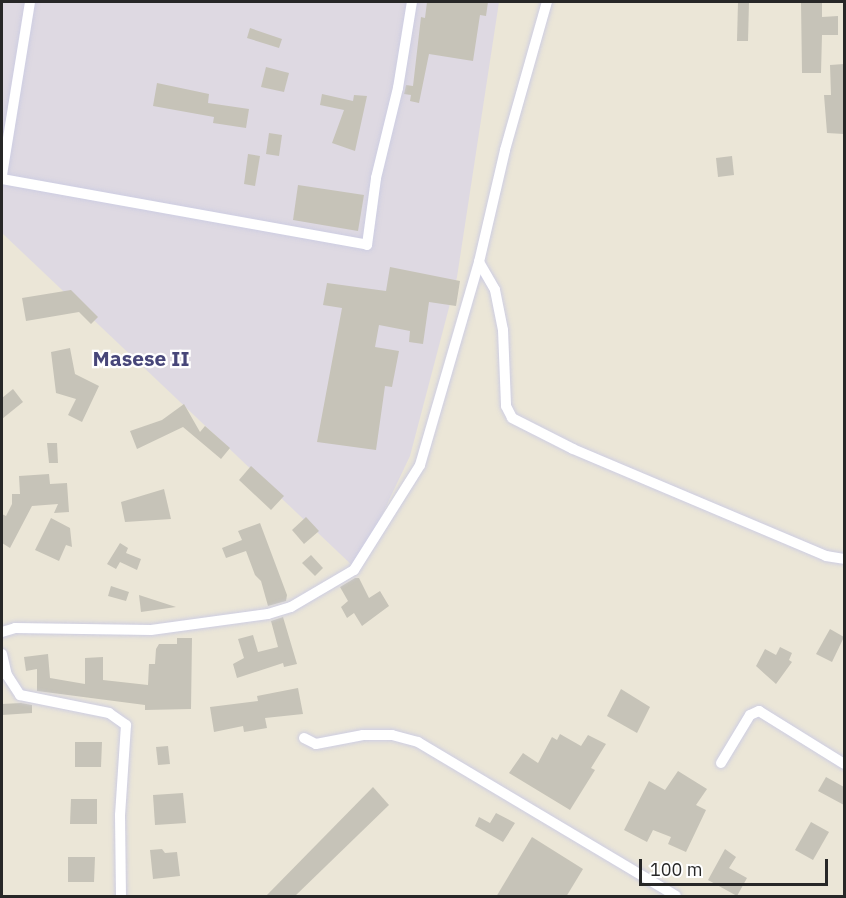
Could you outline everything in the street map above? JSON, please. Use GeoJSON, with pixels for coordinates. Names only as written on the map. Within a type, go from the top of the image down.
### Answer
{"type":"FeatureCollection","features":[{"type":"Feature","properties":{"kind":"street"},"geometry":{"type":"LineString","coordinates":[[30,2],[2,177],[367,244],[376,178],[398,88],[412,2]]}},
{"type":"Feature","properties":{"kind":"street"},"geometry":{"type":"LineString","coordinates":[[2,632],[15,628],[151,630],[268,614],[291,607],[354,570],[420,465],[479,262],[505,150],[547,2]]}},
{"type":"Feature","properties":{"kind":"street"},"geometry":{"type":"LineString","coordinates":[[479,262],[495,290],[503,330],[506,406],[512,418],[573,449],[826,556],[844,559]]}},
{"type":"Feature","properties":{"kind":"street"},"geometry":{"type":"LineString","coordinates":[[2,654],[7,675],[20,695],[109,713],[126,725],[120,815],[121,897]]}},
{"type":"Feature","properties":{"kind":"street"},"geometry":{"type":"LineString","coordinates":[[721,763],[750,715],[759,711],[844,764]]}},
{"type":"Feature","properties":{"kind":"street"},"geometry":{"type":"LineString","coordinates":[[304,738],[316,744],[363,735],[392,735],[418,742],[676,897]]}},
{"type":"Feature","properties":{"kind":"shaded area"},"geometry":{"type":"Polygon","coordinates":[[[2,2],[499,2],[457,277],[410,456],[356,569],[2,233],[2,2]]]}},
{"type":"Feature","properties":{"kind":"building"},"geometry":{"type":"Polygon","coordinates":[[[427,2],[488,2],[486,16],[480,15],[473,61],[429,54],[419,103],[410,101],[411,95],[404,94],[406,85],[413,86],[421,17],[425,18],[427,2]]]}},
{"type":"Feature","properties":{"kind":"building"},"geometry":{"type":"Polygon","coordinates":[[[738,2],[749,2],[748,41],[737,41],[738,2]]]}},
{"type":"Feature","properties":{"kind":"building"},"geometry":{"type":"Polygon","coordinates":[[[801,2],[822,2],[822,17],[838,16],[838,35],[822,35],[821,73],[802,73],[801,2]]]}},
{"type":"Feature","properties":{"kind":"building"},"geometry":{"type":"Polygon","coordinates":[[[250,28],[282,39],[279,48],[247,38],[250,28]]]}},
{"type":"Feature","properties":{"kind":"building"},"geometry":{"type":"Polygon","coordinates":[[[844,64],[844,134],[827,133],[824,95],[831,95],[830,65],[844,64]]]}},
{"type":"Feature","properties":{"kind":"building"},"geometry":{"type":"Polygon","coordinates":[[[266,67],[289,73],[284,92],[261,87],[266,67]]]}},
{"type":"Feature","properties":{"kind":"building"},"geometry":{"type":"Polygon","coordinates":[[[157,83],[209,94],[208,103],[249,109],[246,128],[213,123],[214,117],[153,106],[157,83]]]}},
{"type":"Feature","properties":{"kind":"building"},"geometry":{"type":"Polygon","coordinates":[[[322,94],[353,101],[354,95],[367,96],[355,151],[332,143],[344,110],[320,105],[322,94]]]}},
{"type":"Feature","properties":{"kind":"building"},"geometry":{"type":"Polygon","coordinates":[[[269,133],[282,135],[279,156],[266,154],[269,133]]]}},
{"type":"Feature","properties":{"kind":"building"},"geometry":{"type":"Polygon","coordinates":[[[248,154],[260,156],[255,186],[244,184],[248,154]]]}},
{"type":"Feature","properties":{"kind":"building"},"geometry":{"type":"Polygon","coordinates":[[[732,156],[734,175],[718,177],[716,158],[732,156]]]}},
{"type":"Feature","properties":{"kind":"building"},"geometry":{"type":"Polygon","coordinates":[[[298,185],[364,195],[358,231],[293,220],[298,185]]]}},
{"type":"Feature","properties":{"kind":"building"},"geometry":{"type":"Polygon","coordinates":[[[390,267],[460,281],[456,306],[429,302],[423,344],[409,342],[410,331],[379,325],[375,347],[399,351],[392,387],[385,386],[376,450],[317,442],[342,308],[323,305],[327,283],[386,291],[390,267]]]}},
{"type":"Feature","properties":{"kind":"building"},"geometry":{"type":"Polygon","coordinates":[[[71,290],[98,317],[91,324],[79,312],[26,321],[22,298],[71,290]]]}},
{"type":"Feature","properties":{"kind":"building"},"geometry":{"type":"Polygon","coordinates":[[[70,348],[75,374],[99,386],[82,422],[68,415],[76,399],[56,393],[51,352],[70,348]]]}},
{"type":"Feature","properties":{"kind":"building"},"geometry":{"type":"Polygon","coordinates":[[[13,389],[23,402],[2,419],[2,398],[13,389]]]}},
{"type":"Feature","properties":{"kind":"building"},"geometry":{"type":"Polygon","coordinates":[[[184,404],[200,432],[205,426],[230,448],[221,459],[183,427],[137,449],[130,431],[162,420],[184,404]]]}},
{"type":"Feature","properties":{"kind":"building"},"geometry":{"type":"Polygon","coordinates":[[[47,443],[57,443],[58,463],[49,463],[47,443]]]}},
{"type":"Feature","properties":{"kind":"building"},"geometry":{"type":"Polygon","coordinates":[[[251,466],[284,496],[271,510],[239,480],[251,466]]]}},
{"type":"Feature","properties":{"kind":"building"},"geometry":{"type":"Polygon","coordinates":[[[49,474],[50,484],[67,483],[69,512],[54,513],[58,504],[32,506],[10,548],[2,543],[2,514],[6,516],[12,504],[12,494],[20,494],[19,476],[49,474]]]}},
{"type":"Feature","properties":{"kind":"building"},"geometry":{"type":"Polygon","coordinates":[[[164,489],[171,519],[125,522],[121,502],[164,489]]]}},
{"type":"Feature","properties":{"kind":"building"},"geometry":{"type":"Polygon","coordinates":[[[306,517],[319,531],[304,544],[292,530],[306,517]]]}},
{"type":"Feature","properties":{"kind":"building"},"geometry":{"type":"Polygon","coordinates":[[[51,518],[70,528],[72,547],[66,545],[59,561],[35,550],[51,518]]]}},
{"type":"Feature","properties":{"kind":"building"},"geometry":{"type":"Polygon","coordinates":[[[260,523],[287,595],[286,601],[268,606],[261,581],[255,575],[246,551],[226,558],[222,548],[242,540],[238,531],[260,523]]]}},
{"type":"Feature","properties":{"kind":"building"},"geometry":{"type":"Polygon","coordinates":[[[120,543],[128,548],[126,553],[141,559],[137,570],[120,562],[116,569],[107,564],[120,543]]]}},
{"type":"Feature","properties":{"kind":"building"},"geometry":{"type":"Polygon","coordinates":[[[311,555],[323,568],[315,576],[302,563],[311,555]]]}},
{"type":"Feature","properties":{"kind":"building"},"geometry":{"type":"Polygon","coordinates":[[[359,578],[369,598],[380,591],[389,606],[362,626],[354,613],[347,618],[341,607],[348,601],[340,587],[359,578]]]}},
{"type":"Feature","properties":{"kind":"building"},"geometry":{"type":"Polygon","coordinates":[[[111,586],[129,592],[126,601],[108,596],[111,586]]]}},
{"type":"Feature","properties":{"kind":"building"},"geometry":{"type":"Polygon","coordinates":[[[139,595],[176,607],[141,612],[139,595]]]}},
{"type":"Feature","properties":{"kind":"building"},"geometry":{"type":"Polygon","coordinates":[[[283,617],[297,664],[284,667],[283,663],[237,678],[233,664],[244,658],[238,639],[253,635],[258,652],[278,647],[271,621],[283,617]]]}},
{"type":"Feature","properties":{"kind":"building"},"geometry":{"type":"Polygon","coordinates":[[[830,629],[844,637],[832,662],[816,654],[830,629]]]}},
{"type":"Feature","properties":{"kind":"building"},"geometry":{"type":"Polygon","coordinates":[[[177,638],[192,638],[191,709],[145,710],[145,705],[37,691],[37,669],[26,671],[24,657],[48,654],[50,678],[85,684],[85,658],[103,657],[103,680],[148,685],[149,664],[155,664],[156,649],[159,644],[177,644],[177,638]]]}},
{"type":"Feature","properties":{"kind":"building"},"geometry":{"type":"Polygon","coordinates":[[[780,647],[792,653],[789,660],[792,662],[776,684],[756,666],[765,649],[776,655],[780,647]]]}},
{"type":"Feature","properties":{"kind":"building"},"geometry":{"type":"Polygon","coordinates":[[[298,688],[303,714],[265,718],[267,728],[244,732],[243,726],[214,732],[210,707],[258,701],[257,696],[298,688]]]}},
{"type":"Feature","properties":{"kind":"building"},"geometry":{"type":"Polygon","coordinates":[[[621,689],[650,707],[637,733],[607,716],[621,689]]]}},
{"type":"Feature","properties":{"kind":"building"},"geometry":{"type":"Polygon","coordinates":[[[2,704],[32,705],[32,713],[2,715],[2,704]]]}},
{"type":"Feature","properties":{"kind":"building"},"geometry":{"type":"Polygon","coordinates":[[[560,734],[581,746],[588,735],[606,744],[591,768],[595,770],[570,810],[509,773],[523,753],[538,763],[552,737],[557,740],[560,734]]]}},
{"type":"Feature","properties":{"kind":"building"},"geometry":{"type":"Polygon","coordinates":[[[75,742],[102,742],[101,767],[75,767],[75,742]]]}},
{"type":"Feature","properties":{"kind":"building"},"geometry":{"type":"Polygon","coordinates":[[[168,746],[170,764],[158,765],[156,747],[168,746]]]}},
{"type":"Feature","properties":{"kind":"building"},"geometry":{"type":"Polygon","coordinates":[[[678,771],[707,789],[696,805],[706,810],[686,852],[668,844],[671,837],[653,830],[647,842],[624,830],[649,781],[665,790],[678,771]]]}},
{"type":"Feature","properties":{"kind":"building"},"geometry":{"type":"Polygon","coordinates":[[[826,777],[844,787],[844,805],[818,791],[826,777]]]}},
{"type":"Feature","properties":{"kind":"building"},"geometry":{"type":"Polygon","coordinates":[[[373,787],[389,805],[294,897],[265,897],[373,787]]]}},
{"type":"Feature","properties":{"kind":"building"},"geometry":{"type":"Polygon","coordinates":[[[183,793],[186,823],[155,825],[153,795],[183,793]]]}},
{"type":"Feature","properties":{"kind":"building"},"geometry":{"type":"Polygon","coordinates":[[[71,799],[97,799],[97,824],[70,824],[71,799]]]}},
{"type":"Feature","properties":{"kind":"building"},"geometry":{"type":"Polygon","coordinates":[[[496,813],[515,823],[503,842],[475,826],[479,817],[490,823],[496,813]]]}},
{"type":"Feature","properties":{"kind":"building"},"geometry":{"type":"Polygon","coordinates":[[[811,822],[829,832],[813,860],[795,850],[811,822]]]}},
{"type":"Feature","properties":{"kind":"building"},"geometry":{"type":"Polygon","coordinates":[[[532,837],[583,869],[566,897],[496,897],[532,837]]]}},
{"type":"Feature","properties":{"kind":"building"},"geometry":{"type":"Polygon","coordinates":[[[162,849],[165,853],[177,852],[180,876],[153,879],[150,850],[162,849]]]}},
{"type":"Feature","properties":{"kind":"building"},"geometry":{"type":"Polygon","coordinates":[[[725,849],[736,857],[729,868],[747,878],[737,896],[708,880],[725,849]]]}},
{"type":"Feature","properties":{"kind":"building"},"geometry":{"type":"Polygon","coordinates":[[[68,857],[95,857],[94,882],[68,882],[68,857]]]}},
{"type":"Feature","properties":{"kind":"district","name":"Masese II"},"geometry":{"type":"Point","coordinates":[141,358]}}]}
